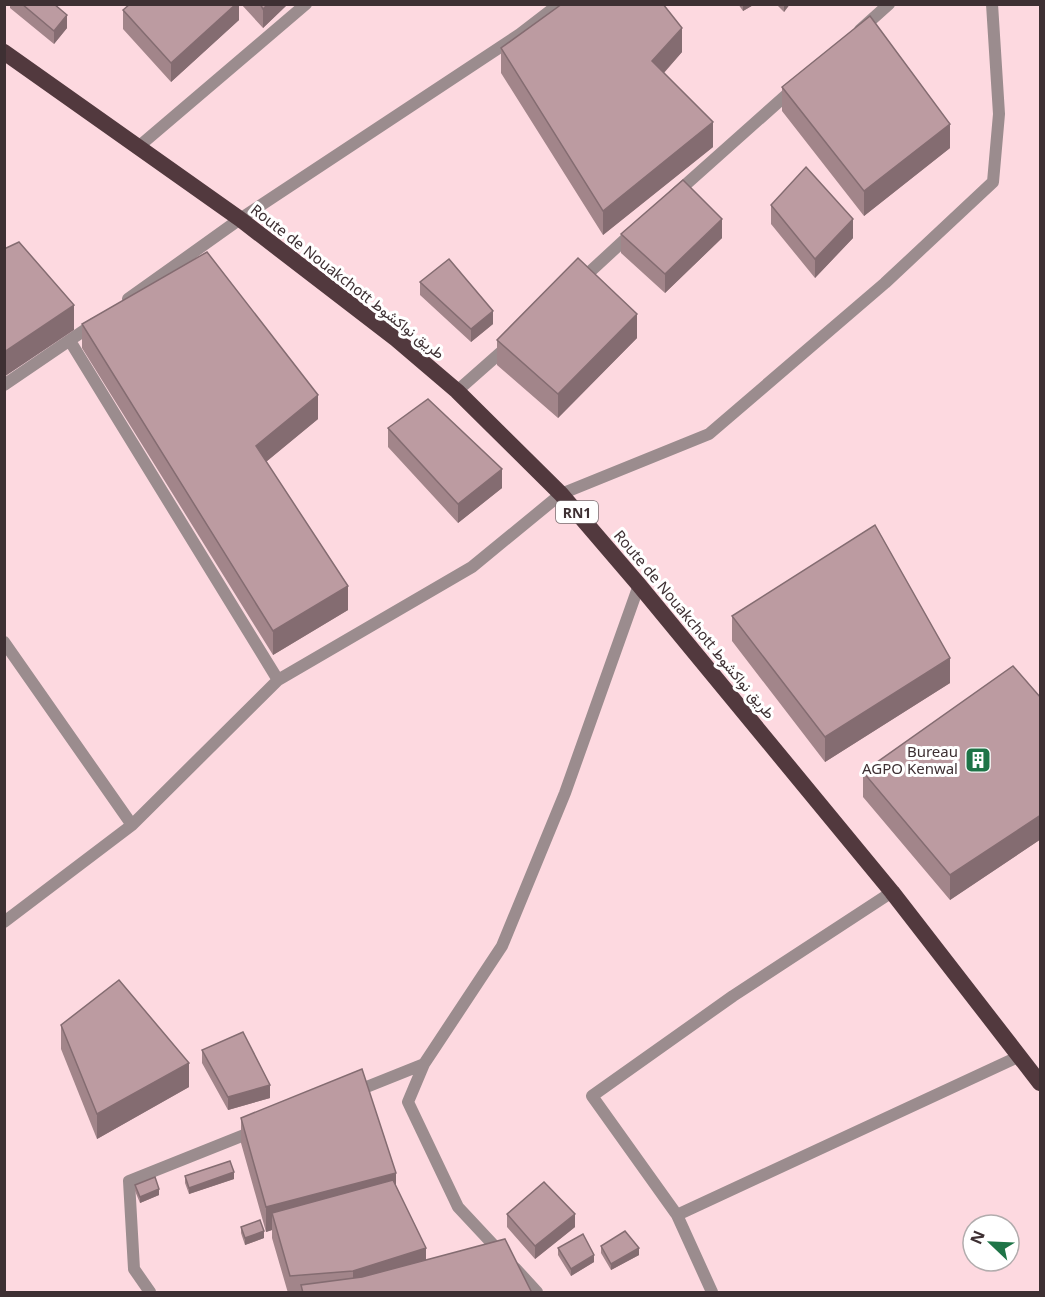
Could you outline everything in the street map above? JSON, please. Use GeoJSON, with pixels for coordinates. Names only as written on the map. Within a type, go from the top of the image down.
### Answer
{"type":"FeatureCollection","features":[{"type":"Feature","properties":{"kind":"highway","name":"Route de Nouakchott طريق نواكشوط"},"geometry":{"type":"LineString","coordinates":[[4,52],[240,219],[396,339],[458,391],[561,494],[639,585],[892,892],[1041,1083]]}},
{"type":"Feature","properties":{"kind":"street"},"geometry":{"type":"LineString","coordinates":[[137,148],[306,4]]}},
{"type":"Feature","properties":{"kind":"street"},"geometry":{"type":"LineString","coordinates":[[4,385],[240,219],[520,34],[560,4]]}},
{"type":"Feature","properties":{"kind":"street"},"geometry":{"type":"LineString","coordinates":[[854,35],[889,4]]}},
{"type":"Feature","properties":{"kind":"street"},"geometry":{"type":"LineString","coordinates":[[4,922],[132,825],[278,680],[472,567],[561,494],[709,434],[885,283],[993,182],[999,114],[992,4]]}},
{"type":"Feature","properties":{"kind":"street"},"geometry":{"type":"LineString","coordinates":[[669,200],[801,82]]}},
{"type":"Feature","properties":{"kind":"street"},"geometry":{"type":"LineString","coordinates":[[572,287],[642,224]]}},
{"type":"Feature","properties":{"kind":"street"},"geometry":{"type":"LineString","coordinates":[[458,391],[519,335]]}},
{"type":"Feature","properties":{"kind":"street"},"geometry":{"type":"LineString","coordinates":[[70,340],[278,680]]}},
{"type":"Feature","properties":{"kind":"street"},"geometry":{"type":"LineString","coordinates":[[537,1293],[458,1207],[408,1102],[424,1064],[502,946],[565,793],[639,585]]}},
{"type":"Feature","properties":{"kind":"street"},"geometry":{"type":"LineString","coordinates":[[4,642],[132,825]]}},
{"type":"Feature","properties":{"kind":"street"},"geometry":{"type":"LineString","coordinates":[[712,1293],[677,1215],[592,1096],[733,996],[892,892]]}},
{"type":"Feature","properties":{"kind":"street"},"geometry":{"type":"LineString","coordinates":[[677,1215],[1020,1056]]}},
{"type":"Feature","properties":{"kind":"street"},"geometry":{"type":"LineString","coordinates":[[337,1098],[424,1064]]}},
{"type":"Feature","properties":{"kind":"street"},"geometry":{"type":"LineString","coordinates":[[150,1293],[134,1269],[129,1181],[260,1129]]}},
{"type":"Feature","properties":{"kind":"building"},"geometry":{"type":"Polygon","coordinates":[[[22,4],[54,4],[67,15],[54,31],[22,4]]]}},
{"type":"Feature","properties":{"kind":"building"},"geometry":{"type":"Polygon","coordinates":[[[130,4],[236,4],[171,63],[123,10],[130,4]]]}},
{"type":"Feature","properties":{"kind":"building"},"geometry":{"type":"Polygon","coordinates":[[[562,4],[663,4],[682,28],[652,61],[713,122],[603,211],[501,48],[562,4]]]}},
{"type":"Feature","properties":{"kind":"building"},"geometry":{"type":"Polygon","coordinates":[[[870,16],[950,124],[864,191],[782,87],[870,16]]]}},
{"type":"Feature","properties":{"kind":"building"},"geometry":{"type":"Polygon","coordinates":[[[806,167],[853,219],[815,259],[771,205],[806,167]]]}},
{"type":"Feature","properties":{"kind":"building"},"geometry":{"type":"Polygon","coordinates":[[[683,180],[722,219],[665,274],[621,234],[683,180]]]}},
{"type":"Feature","properties":{"kind":"building"},"geometry":{"type":"Polygon","coordinates":[[[19,242],[74,305],[4,352],[4,249],[19,242]]]}},
{"type":"Feature","properties":{"kind":"building"},"geometry":{"type":"Polygon","coordinates":[[[207,252],[318,395],[256,446],[348,586],[273,631],[82,324],[207,252]]]}},
{"type":"Feature","properties":{"kind":"building"},"geometry":{"type":"Polygon","coordinates":[[[578,258],[637,314],[558,394],[497,340],[578,258]]]}},
{"type":"Feature","properties":{"kind":"building"},"geometry":{"type":"Polygon","coordinates":[[[449,259],[493,311],[471,329],[420,282],[449,259]]]}},
{"type":"Feature","properties":{"kind":"building"},"geometry":{"type":"Polygon","coordinates":[[[428,399],[502,469],[458,504],[388,428],[428,399]]]}},
{"type":"Feature","properties":{"kind":"building"},"geometry":{"type":"Polygon","coordinates":[[[875,525],[950,658],[825,737],[732,616],[875,525]]]}},
{"type":"Feature","properties":{"kind":"building","name":"Bureau AGPO Kenwal"},"geometry":{"type":"Polygon","coordinates":[[[1013,666],[1041,698],[1041,815],[950,875],[863,772],[1013,666]]]}},
{"type":"Feature","properties":{"kind":"building"},"geometry":{"type":"Polygon","coordinates":[[[119,980],[189,1063],[97,1114],[61,1025],[119,980]]]}},
{"type":"Feature","properties":{"kind":"building"},"geometry":{"type":"Polygon","coordinates":[[[243,1032],[270,1085],[228,1097],[202,1050],[243,1032]]]}},
{"type":"Feature","properties":{"kind":"building"},"geometry":{"type":"Polygon","coordinates":[[[362,1069],[396,1173],[266,1207],[241,1118],[362,1069]]]}},
{"type":"Feature","properties":{"kind":"building"},"geometry":{"type":"Polygon","coordinates":[[[230,1161],[234,1172],[189,1188],[185,1176],[230,1161]]]}},
{"type":"Feature","properties":{"kind":"building"},"geometry":{"type":"Polygon","coordinates":[[[155,1177],[159,1189],[140,1197],[135,1185],[155,1177]]]}},
{"type":"Feature","properties":{"kind":"building"},"geometry":{"type":"Polygon","coordinates":[[[393,1180],[426,1248],[353,1271],[290,1276],[272,1213],[393,1180]]]}},
{"type":"Feature","properties":{"kind":"building"},"geometry":{"type":"Polygon","coordinates":[[[544,1182],[575,1214],[535,1246],[507,1214],[544,1182]]]}},
{"type":"Feature","properties":{"kind":"building"},"geometry":{"type":"Polygon","coordinates":[[[260,1220],[264,1231],[245,1238],[241,1227],[260,1220]]]}},
{"type":"Feature","properties":{"kind":"building"},"geometry":{"type":"Polygon","coordinates":[[[625,1231],[639,1248],[611,1264],[601,1246],[625,1231]]]}},
{"type":"Feature","properties":{"kind":"building"},"geometry":{"type":"Polygon","coordinates":[[[583,1234],[594,1255],[571,1269],[558,1248],[583,1234]]]}},
{"type":"Feature","properties":{"kind":"building"},"geometry":{"type":"Polygon","coordinates":[[[505,1239],[532,1293],[303,1293],[301,1285],[362,1277],[505,1239]]]}},
{"type":"Feature","properties":{"kind":"place","name":"Bureau AGPO Kenwal"},"geometry":{"type":"Point","coordinates":[978,760]}}]}
